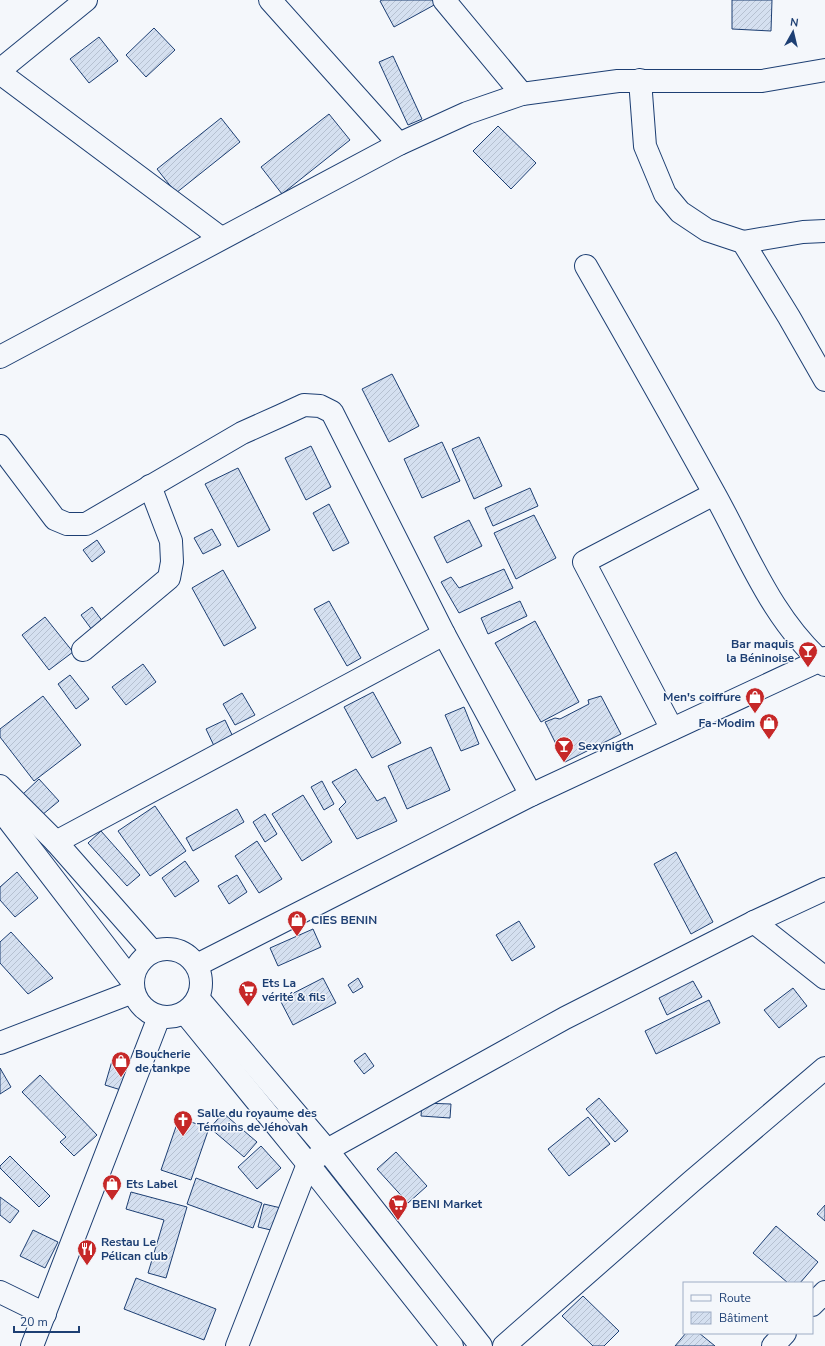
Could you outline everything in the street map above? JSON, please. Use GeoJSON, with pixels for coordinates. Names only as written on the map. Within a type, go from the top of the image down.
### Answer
{"type":"FeatureCollection","features":[{"type":"Feature","properties":{"kind":"street"},"geometry":{"type":"LineString","coordinates":[[0,70],[86,0]]}},
{"type":"Feature","properties":{"kind":"street"},"geometry":{"type":"LineString","coordinates":[[270,0],[399,144]]}},
{"type":"Feature","properties":{"kind":"street"},"geometry":{"type":"LineString","coordinates":[[444,0],[522,94]]}},
{"type":"Feature","properties":{"kind":"street"},"geometry":{"type":"LineString","coordinates":[[0,357],[399,144],[467,113],[522,94],[618,81],[762,81],[825,70]]}},
{"type":"Feature","properties":{"kind":"street"},"geometry":{"type":"LineString","coordinates":[[0,73],[221,238]]}},
{"type":"Feature","properties":{"kind":"street"},"geometry":{"type":"LineString","coordinates":[[640,80],[645,146],[665,194],[680,212],[707,230],[743,242],[795,233],[825,231]]}},
{"type":"Feature","properties":{"kind":"street"},"geometry":{"type":"LineString","coordinates":[[743,242],[789,317],[825,380]]}},
{"type":"Feature","properties":{"kind":"street"},"geometry":{"type":"LineString","coordinates":[[197,965],[530,795],[823,661],[792,632],[768,596],[714,494],[586,266]]}},
{"type":"Feature","properties":{"kind":"street"},"geometry":{"type":"LineString","coordinates":[[4,461],[55,519],[67,524],[86,524],[242,433],[304,405],[320,406],[332,412],[444,634],[530,795]]}},
{"type":"Feature","properties":{"kind":"street"},"geometry":{"type":"LineString","coordinates":[[83,650],[169,578],[172,562],[171,541],[150,486]]}},
{"type":"Feature","properties":{"kind":"street"},"geometry":{"type":"LineString","coordinates":[[672,729],[584,562],[714,494]]}},
{"type":"Feature","properties":{"kind":"street"},"geometry":{"type":"LineString","coordinates":[[56,842],[444,634]]}},
{"type":"Feature","properties":{"kind":"street"},"geometry":{"type":"LineString","coordinates":[[0,786],[56,842],[152,951]]}},
{"type":"Feature","properties":{"kind":"street"},"geometry":{"type":"LineString","coordinates":[[0,809],[133,986],[138,1003],[147,1011],[159,1017],[172,1017],[192,1005],[202,987],[201,975],[197,965],[188,956],[177,950],[165,948],[152,951],[138,963],[133,986]]}},
{"type":"Feature","properties":{"kind":"street"},"geometry":{"type":"LineString","coordinates":[[236,1346],[308,1164],[327,1150],[565,1018],[754,922],[825,889]]}},
{"type":"Feature","properties":{"kind":"street"},"geometry":{"type":"LineString","coordinates":[[754,922],[825,978]]}},
{"type":"Feature","properties":{"kind":"street"},"geometry":{"type":"LineString","coordinates":[[0,1043],[133,986]]}},
{"type":"Feature","properties":{"kind":"street"},"geometry":{"type":"LineString","coordinates":[[192,1005],[327,1150],[481,1346]]}},
{"type":"Feature","properties":{"kind":"street"},"geometry":{"type":"LineString","coordinates":[[192,1005],[308,1164],[452,1346]]}},
{"type":"Feature","properties":{"kind":"street"},"geometry":{"type":"LineString","coordinates":[[32,1346],[159,1017]]}},
{"type":"Feature","properties":{"kind":"street"},"geometry":{"type":"LineString","coordinates":[[504,1346],[691,1182],[825,1068]]}},
{"type":"Feature","properties":{"kind":"street"},"geometry":{"type":"LineString","coordinates":[[0,1292],[45,1314]]}},
{"type":"Feature","properties":{"kind":"street"},"geometry":{"type":"LineString","coordinates":[[813,1304],[825,1292]]}},
{"type":"Feature","properties":{"kind":"street"},"geometry":{"type":"LineString","coordinates":[[773,1346],[784,1334]]}},
{"type":"Feature","properties":{"kind":"building"},"geometry":{"type":"Polygon","coordinates":[[[434,0],[436,4],[394,27],[380,1],[434,0]]]}},
{"type":"Feature","properties":{"kind":"building"},"geometry":{"type":"Polygon","coordinates":[[[732,0],[772,0],[771,31],[732,29],[732,0]]]}},
{"type":"Feature","properties":{"kind":"building"},"geometry":{"type":"Polygon","coordinates":[[[154,28],[175,50],[146,77],[126,55],[154,28]]]}},
{"type":"Feature","properties":{"kind":"building"},"geometry":{"type":"Polygon","coordinates":[[[99,37],[118,61],[89,83],[70,59],[99,37]]]}},
{"type":"Feature","properties":{"kind":"building"},"geometry":{"type":"Polygon","coordinates":[[[393,56],[422,119],[408,125],[379,62],[393,56]]]}},
{"type":"Feature","properties":{"kind":"building"},"geometry":{"type":"Polygon","coordinates":[[[329,114],[350,140],[282,194],[261,167],[329,114]]]}},
{"type":"Feature","properties":{"kind":"building"},"geometry":{"type":"Polygon","coordinates":[[[221,118],[240,142],[176,193],[157,169],[221,118]]]}},
{"type":"Feature","properties":{"kind":"building"},"geometry":{"type":"Polygon","coordinates":[[[498,126],[536,163],[511,189],[473,151],[498,126]]]}},
{"type":"Feature","properties":{"kind":"building"},"geometry":{"type":"Polygon","coordinates":[[[392,374],[419,426],[389,442],[362,389],[392,374]]]}},
{"type":"Feature","properties":{"kind":"building"},"geometry":{"type":"Polygon","coordinates":[[[479,437],[502,486],[474,499],[452,449],[479,437]]]}},
{"type":"Feature","properties":{"kind":"building"},"geometry":{"type":"Polygon","coordinates":[[[442,442],[460,481],[422,498],[404,459],[442,442]]]}},
{"type":"Feature","properties":{"kind":"building"},"geometry":{"type":"Polygon","coordinates":[[[311,446],[331,487],[306,500],[285,458],[311,446]]]}},
{"type":"Feature","properties":{"kind":"building"},"geometry":{"type":"Polygon","coordinates":[[[238,468],[270,530],[238,547],[205,484],[238,468]]]}},
{"type":"Feature","properties":{"kind":"building"},"geometry":{"type":"Polygon","coordinates":[[[530,488],[538,506],[493,526],[485,508],[530,488]]]}},
{"type":"Feature","properties":{"kind":"building"},"geometry":{"type":"Polygon","coordinates":[[[329,504],[349,543],[333,551],[313,513],[329,504]]]}},
{"type":"Feature","properties":{"kind":"building"},"geometry":{"type":"Polygon","coordinates":[[[534,515],[556,558],[516,579],[494,533],[534,515]]]}},
{"type":"Feature","properties":{"kind":"building"},"geometry":{"type":"Polygon","coordinates":[[[469,520],[482,546],[447,563],[434,537],[469,520]]]}},
{"type":"Feature","properties":{"kind":"building"},"geometry":{"type":"Polygon","coordinates":[[[212,529],[221,545],[203,554],[194,538],[212,529]]]}},
{"type":"Feature","properties":{"kind":"building"},"geometry":{"type":"Polygon","coordinates":[[[97,540],[105,552],[92,562],[83,550],[97,540]]]}},
{"type":"Feature","properties":{"kind":"building"},"geometry":{"type":"Polygon","coordinates":[[[504,569],[513,588],[459,613],[441,582],[451,577],[459,588],[504,569]]]}},
{"type":"Feature","properties":{"kind":"building"},"geometry":{"type":"Polygon","coordinates":[[[223,570],[256,628],[224,646],[192,588],[223,570]]]}},
{"type":"Feature","properties":{"kind":"building"},"geometry":{"type":"Polygon","coordinates":[[[329,601],[361,658],[347,666],[314,609],[329,601]]]}},
{"type":"Feature","properties":{"kind":"building"},"geometry":{"type":"Polygon","coordinates":[[[520,601],[527,616],[488,634],[481,618],[520,601]]]}},
{"type":"Feature","properties":{"kind":"building"},"geometry":{"type":"Polygon","coordinates":[[[92,607],[106,626],[95,634],[81,615],[92,607]]]}},
{"type":"Feature","properties":{"kind":"building"},"geometry":{"type":"Polygon","coordinates":[[[45,617],[73,652],[49,670],[22,635],[45,617]]]}},
{"type":"Feature","properties":{"kind":"building"},"geometry":{"type":"Polygon","coordinates":[[[535,621],[579,702],[541,722],[495,643],[535,621]]]}},
{"type":"Feature","properties":{"kind":"building"},"geometry":{"type":"Polygon","coordinates":[[[143,664],[156,682],[126,705],[112,687],[143,664]]]}},
{"type":"Feature","properties":{"kind":"building"},"geometry":{"type":"Polygon","coordinates":[[[70,675],[89,699],[76,709],[58,684],[70,675]]]}},
{"type":"Feature","properties":{"kind":"building"},"geometry":{"type":"Polygon","coordinates":[[[373,692],[401,743],[372,758],[344,707],[373,692]]]}},
{"type":"Feature","properties":{"kind":"building"},"geometry":{"type":"Polygon","coordinates":[[[242,693],[255,715],[235,725],[223,704],[242,693]]]}},
{"type":"Feature","properties":{"kind":"building"},"geometry":{"type":"Polygon","coordinates":[[[43,696],[81,745],[34,781],[0,737],[0,729],[43,696]]]}},
{"type":"Feature","properties":{"kind":"building"},"geometry":{"type":"Polygon","coordinates":[[[601,696],[621,734],[565,762],[545,722],[555,718],[560,719],[589,704],[588,700],[601,696]]]}},
{"type":"Feature","properties":{"kind":"building"},"geometry":{"type":"Polygon","coordinates":[[[464,707],[479,744],[461,751],[445,715],[464,707]]]}},
{"type":"Feature","properties":{"kind":"building"},"geometry":{"type":"Polygon","coordinates":[[[225,720],[234,739],[215,748],[206,729],[225,720]]]}},
{"type":"Feature","properties":{"kind":"building"},"geometry":{"type":"Polygon","coordinates":[[[431,747],[450,790],[407,809],[388,766],[431,747]]]}},
{"type":"Feature","properties":{"kind":"building"},"geometry":{"type":"Polygon","coordinates":[[[356,769],[377,801],[385,797],[397,821],[357,839],[339,809],[346,802],[332,782],[356,769]]]}},
{"type":"Feature","properties":{"kind":"building"},"geometry":{"type":"Polygon","coordinates":[[[39,779],[59,801],[42,815],[22,795],[39,779]]]}},
{"type":"Feature","properties":{"kind":"building"},"geometry":{"type":"Polygon","coordinates":[[[322,781],[334,804],[324,810],[311,787],[322,781]]]}},
{"type":"Feature","properties":{"kind":"building"},"geometry":{"type":"Polygon","coordinates":[[[303,795],[332,842],[302,861],[272,814],[303,795]]]}},
{"type":"Feature","properties":{"kind":"building"},"geometry":{"type":"Polygon","coordinates":[[[155,806],[186,851],[150,876],[118,831],[155,806]]]}},
{"type":"Feature","properties":{"kind":"building"},"geometry":{"type":"Polygon","coordinates":[[[237,809],[244,822],[193,851],[186,838],[237,809]]]}},
{"type":"Feature","properties":{"kind":"building"},"geometry":{"type":"Polygon","coordinates":[[[265,814],[277,834],[265,842],[253,822],[265,814]]]}},
{"type":"Feature","properties":{"kind":"building"},"geometry":{"type":"Polygon","coordinates":[[[101,831],[140,875],[127,886],[88,843],[101,831]]]}},
{"type":"Feature","properties":{"kind":"building"},"geometry":{"type":"Polygon","coordinates":[[[257,841],[282,879],[259,893],[235,856],[257,841]]]}},
{"type":"Feature","properties":{"kind":"building"},"geometry":{"type":"Polygon","coordinates":[[[676,852],[713,922],[691,934],[654,864],[676,852]]]}},
{"type":"Feature","properties":{"kind":"building"},"geometry":{"type":"Polygon","coordinates":[[[185,861],[199,881],[175,897],[162,878],[185,861]]]}},
{"type":"Feature","properties":{"kind":"building"},"geometry":{"type":"Polygon","coordinates":[[[17,872],[38,898],[15,917],[0,900],[0,887],[17,872]]]}},
{"type":"Feature","properties":{"kind":"building"},"geometry":{"type":"Polygon","coordinates":[[[237,875],[247,892],[229,904],[218,886],[237,875]]]}},
{"type":"Feature","properties":{"kind":"building"},"geometry":{"type":"Polygon","coordinates":[[[519,921],[535,947],[512,961],[496,935],[519,921]]]}},
{"type":"Feature","properties":{"kind":"building"},"geometry":{"type":"Polygon","coordinates":[[[313,929],[321,947],[278,966],[270,948],[313,929]]]}},
{"type":"Feature","properties":{"kind":"building"},"geometry":{"type":"Polygon","coordinates":[[[11,932],[53,978],[28,994],[0,963],[0,942],[11,932]]]}},
{"type":"Feature","properties":{"kind":"building"},"geometry":{"type":"Polygon","coordinates":[[[323,978],[336,1003],[293,1025],[280,1000],[323,978]]]}},
{"type":"Feature","properties":{"kind":"building"},"geometry":{"type":"Polygon","coordinates":[[[358,978],[363,987],[353,993],[348,985],[358,978]]]}},
{"type":"Feature","properties":{"kind":"building"},"geometry":{"type":"Polygon","coordinates":[[[693,981],[702,997],[667,1015],[659,998],[693,981]]]}},
{"type":"Feature","properties":{"kind":"building"},"geometry":{"type":"Polygon","coordinates":[[[793,988],[807,1006],[779,1028],[764,1010],[793,988]]]}},
{"type":"Feature","properties":{"kind":"building"},"geometry":{"type":"Polygon","coordinates":[[[709,1000],[720,1023],[656,1054],[645,1031],[709,1000]]]}},
{"type":"Feature","properties":{"kind":"building"},"geometry":{"type":"Polygon","coordinates":[[[365,1053],[374,1066],[364,1074],[354,1061],[365,1053]]]}},
{"type":"Feature","properties":{"kind":"building"},"geometry":{"type":"Polygon","coordinates":[[[112,1061],[128,1066],[121,1090],[105,1085],[112,1061]]]}},
{"type":"Feature","properties":{"kind":"building"},"geometry":{"type":"Polygon","coordinates":[[[0,1068],[11,1087],[0,1094],[0,1068]]]}},
{"type":"Feature","properties":{"kind":"building"},"geometry":{"type":"Polygon","coordinates":[[[40,1075],[97,1135],[74,1156],[60,1142],[66,1137],[22,1092],[40,1075]]]}},
{"type":"Feature","properties":{"kind":"building"},"geometry":{"type":"Polygon","coordinates":[[[599,1098],[628,1131],[615,1142],[586,1109],[599,1098]]]}},
{"type":"Feature","properties":{"kind":"building"},"geometry":{"type":"Polygon","coordinates":[[[422,1103],[451,1104],[450,1118],[421,1116],[422,1103]]]}},
{"type":"Feature","properties":{"kind":"building"},"geometry":{"type":"Polygon","coordinates":[[[223,1113],[257,1142],[244,1157],[210,1128],[223,1113]]]}},
{"type":"Feature","properties":{"kind":"building"},"geometry":{"type":"Polygon","coordinates":[[[588,1117],[610,1144],[569,1176],[548,1149],[588,1117]]]}},
{"type":"Feature","properties":{"kind":"building"},"geometry":{"type":"Polygon","coordinates":[[[179,1118],[209,1128],[191,1180],[161,1170],[179,1118]]]}},
{"type":"Feature","properties":{"kind":"building"},"geometry":{"type":"Polygon","coordinates":[[[261,1146],[281,1168],[257,1189],[238,1167],[261,1146]]]}},
{"type":"Feature","properties":{"kind":"building"},"geometry":{"type":"Polygon","coordinates":[[[396,1152],[427,1186],[408,1203],[377,1169],[396,1152]]]}},
{"type":"Feature","properties":{"kind":"building"},"geometry":{"type":"Polygon","coordinates":[[[10,1156],[50,1196],[39,1207],[0,1168],[0,1166],[10,1156]]]}},
{"type":"Feature","properties":{"kind":"building"},"geometry":{"type":"Polygon","coordinates":[[[196,1178],[262,1203],[253,1228],[187,1204],[196,1178]]]}},
{"type":"Feature","properties":{"kind":"building"},"geometry":{"type":"Polygon","coordinates":[[[131,1192],[187,1207],[166,1278],[148,1273],[164,1220],[126,1209],[131,1192]]]}},
{"type":"Feature","properties":{"kind":"building"},"geometry":{"type":"Polygon","coordinates":[[[0,1197],[19,1211],[10,1223],[0,1215],[0,1197]]]}},
{"type":"Feature","properties":{"kind":"building"},"geometry":{"type":"Polygon","coordinates":[[[264,1204],[281,1208],[275,1231],[258,1227],[264,1204]]]}},
{"type":"Feature","properties":{"kind":"building"},"geometry":{"type":"Polygon","coordinates":[[[825,1205],[825,1221],[817,1214],[825,1205]]]}},
{"type":"Feature","properties":{"kind":"building"},"geometry":{"type":"Polygon","coordinates":[[[776,1226],[818,1262],[801,1282],[787,1282],[753,1253],[776,1226]]]}},
{"type":"Feature","properties":{"kind":"building"},"geometry":{"type":"Polygon","coordinates":[[[33,1230],[58,1242],[45,1268],[20,1256],[33,1230]]]}},
{"type":"Feature","properties":{"kind":"building"},"geometry":{"type":"Polygon","coordinates":[[[136,1278],[216,1309],[204,1340],[124,1309],[136,1278]]]}},
{"type":"Feature","properties":{"kind":"building"},"geometry":{"type":"Polygon","coordinates":[[[583,1296],[619,1331],[604,1346],[593,1346],[562,1316],[583,1296]]]}},
{"type":"Feature","properties":{"kind":"building"},"geometry":{"type":"Polygon","coordinates":[[[685,1334],[700,1334],[715,1346],[675,1346],[685,1334]]]}},
{"type":"Feature","properties":{"kind":"place","name":"Bar maquis la Béninoise"},"geometry":{"type":"Point","coordinates":[808,668]}},
{"type":"Feature","properties":{"kind":"place","name":"Men's coiffure"},"geometry":{"type":"Point","coordinates":[755,714]}},
{"type":"Feature","properties":{"kind":"place","name":"Fa-Modim"},"geometry":{"type":"Point","coordinates":[769,740]}},
{"type":"Feature","properties":{"kind":"place","name":"Sexynigth"},"geometry":{"type":"Point","coordinates":[564,763]}},
{"type":"Feature","properties":{"kind":"place","name":"CIES BENIN"},"geometry":{"type":"Point","coordinates":[297,937]}},
{"type":"Feature","properties":{"kind":"place","name":"Ets La vérité & fils"},"geometry":{"type":"Point","coordinates":[248,1007]}},
{"type":"Feature","properties":{"kind":"place","name":"Boucherie de tankpe"},"geometry":{"type":"Point","coordinates":[121,1078]}},
{"type":"Feature","properties":{"kind":"place","name":"Salle du royaume des Témoins de Jéhovah"},"geometry":{"type":"Point","coordinates":[183,1137]}},
{"type":"Feature","properties":{"kind":"place","name":"Ets Label"},"geometry":{"type":"Point","coordinates":[112,1201]}},
{"type":"Feature","properties":{"kind":"place","name":"BENI Market"},"geometry":{"type":"Point","coordinates":[398,1221]}},
{"type":"Feature","properties":{"kind":"place","name":"Restau Le Pélican club"},"geometry":{"type":"Point","coordinates":[87,1266]}}]}
